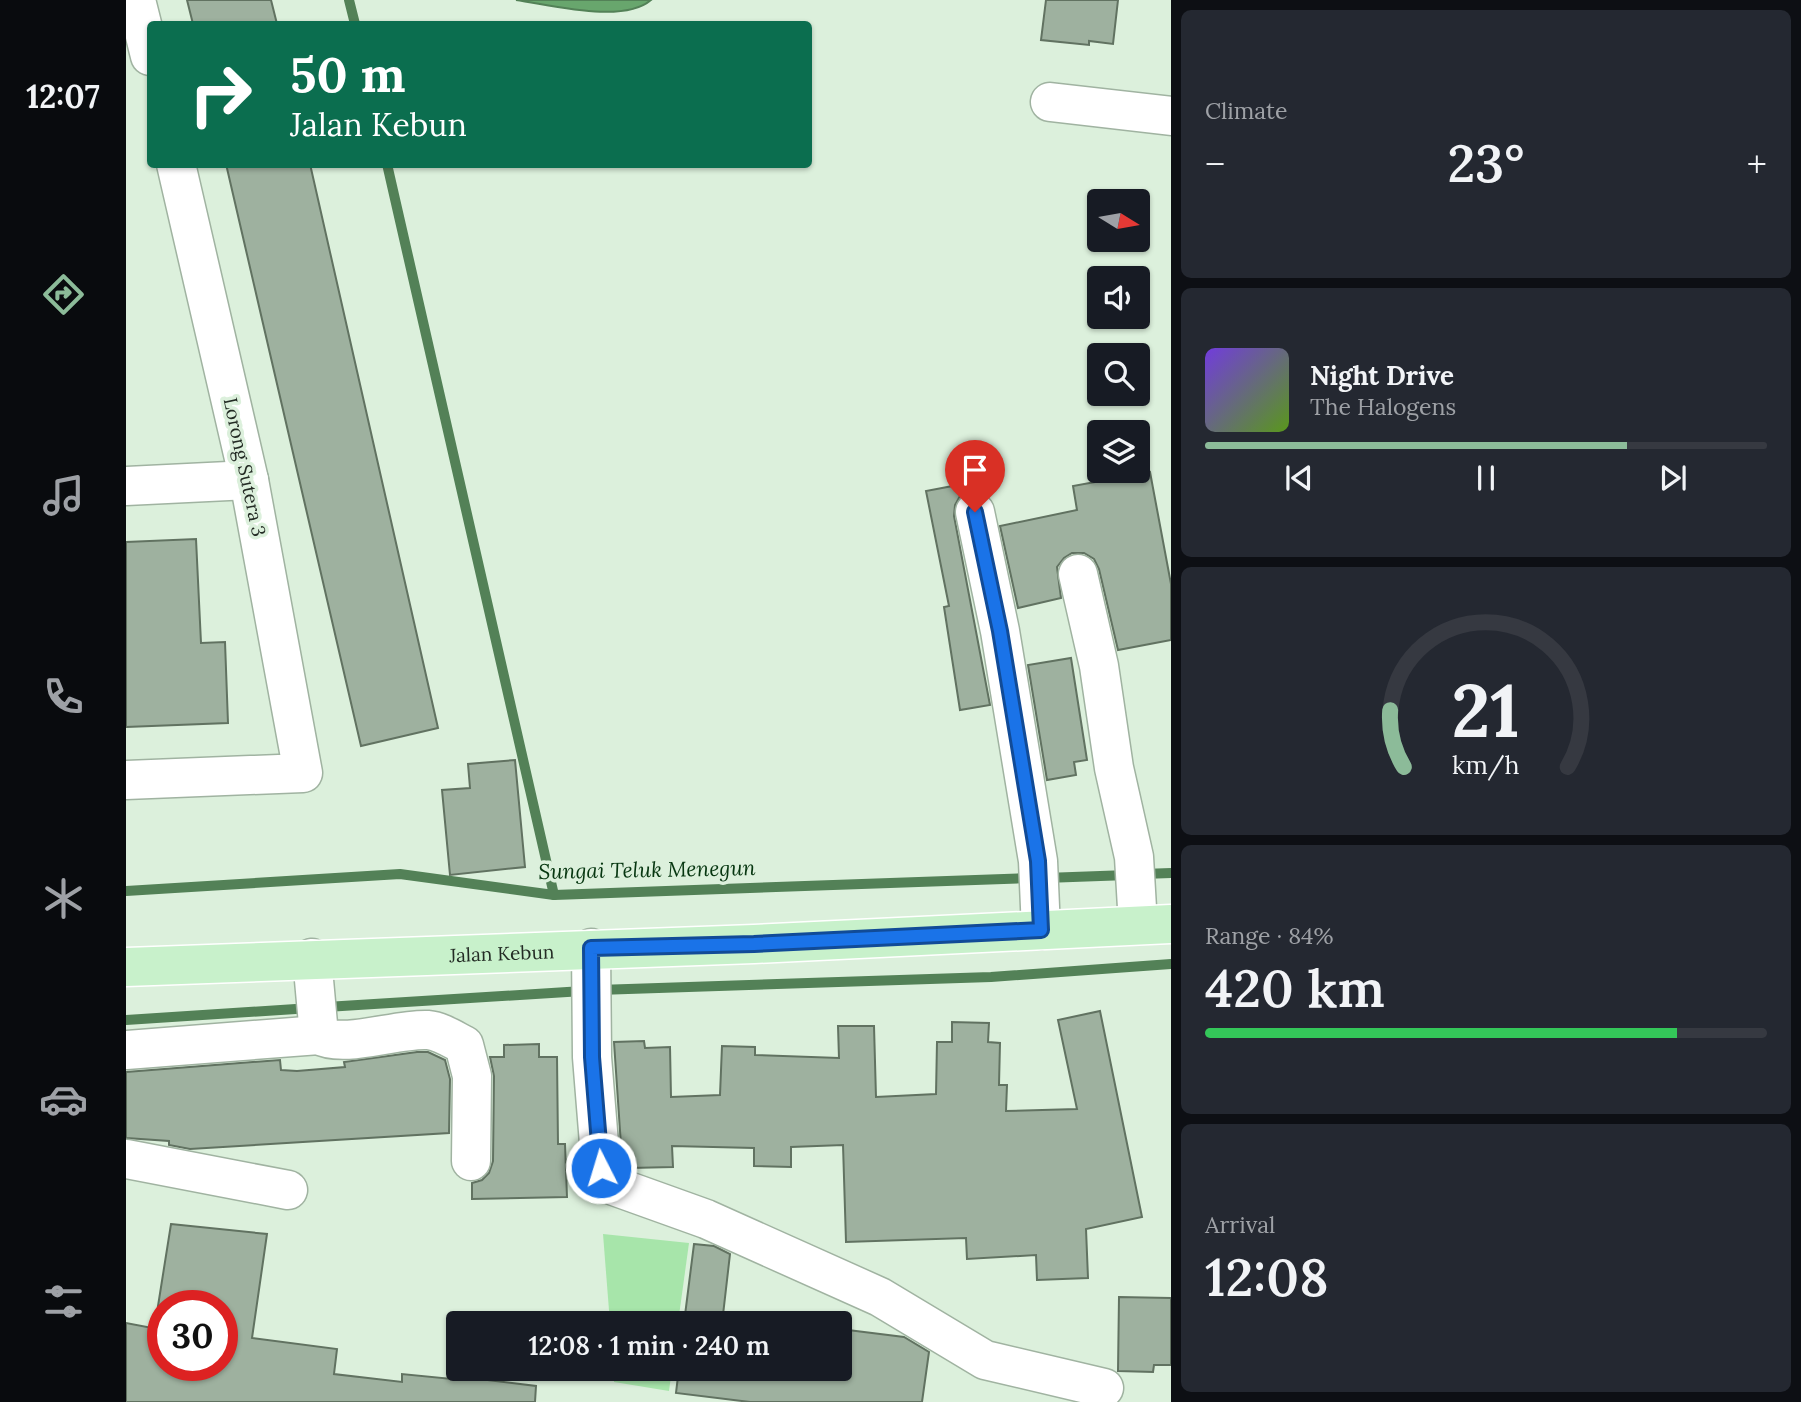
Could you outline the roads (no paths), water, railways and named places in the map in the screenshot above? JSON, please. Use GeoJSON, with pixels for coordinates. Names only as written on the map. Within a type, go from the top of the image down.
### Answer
{"type":"FeatureCollection","features":[{"type":"Feature","properties":{"kind":"main road","name":"Jalan Kebun"},"geometry":{"type":"LineString","coordinates":[[126,967],[316,1002],[591,980],[754,944],[1154,925]]}},
{"type":"Feature","properties":{"kind":"street"},"geometry":{"type":"LineString","coordinates":[[136,0],[141,50]]}},
{"type":"Feature","properties":{"kind":"street"},"geometry":{"type":"LineString","coordinates":[[1050,102],[1171,116]]}},
{"type":"Feature","properties":{"kind":"street","name":"Lorong Sutera 3"},"geometry":{"type":"LineString","coordinates":[[126,780],[303,773],[249,480],[177,168]]}},
{"type":"Feature","properties":{"kind":"street"},"geometry":{"type":"LineString","coordinates":[[126,486],[249,480]]}},
{"type":"Feature","properties":{"kind":"street"},"geometry":{"type":"LineString","coordinates":[[975,512],[1000,631],[1039,871],[1041,930]]}},
{"type":"Feature","properties":{"kind":"street"},"geometry":{"type":"LineString","coordinates":[[1077,574],[1099,666],[1114,768],[1135,868],[1154,925]]}},
{"type":"Feature","properties":{"kind":"street"},"geometry":{"type":"LineString","coordinates":[[591,980],[601,1168],[614,1186],[706,1219],[880,1297],[985,1360],[1104,1388]]}},
{"type":"Feature","properties":{"kind":"street"},"geometry":{"type":"LineString","coordinates":[[126,1050],[316,1002],[331,1041],[431,1030],[464,1045],[471,1076],[471,1161]]}},
{"type":"Feature","properties":{"kind":"street"},"geometry":{"type":"LineString","coordinates":[[126,1158],[288,1190]]}},
{"type":"Feature","properties":{"kind":"waterway"},"geometry":{"type":"LineString","coordinates":[[349,0],[354,21]]}},
{"type":"Feature","properties":{"kind":"waterway"},"geometry":{"type":"LineString","coordinates":[[388,168],[554,895]]}},
{"type":"Feature","properties":{"kind":"waterway","name":"Sungai Teluk Menegun"},"geometry":{"type":"LineString","coordinates":[[1143,874],[1171,873]]}},
{"type":"Feature","properties":{"kind":"waterway","name":"Sungai Teluk Menegun"},"geometry":{"type":"LineString","coordinates":[[126,891],[400,874],[554,895],[1030,878]]}},
{"type":"Feature","properties":{"kind":"waterway","name":"Sungai Teluk Menegun"},"geometry":{"type":"LineString","coordinates":[[1045,878],[1128,875]]}},
{"type":"Feature","properties":{"kind":"waterway"},"geometry":{"type":"LineString","coordinates":[[598,990],[991,977],[1171,964]]}},
{"type":"Feature","properties":{"kind":"waterway"},"geometry":{"type":"LineString","coordinates":[[326,1007],[583,991]]}},
{"type":"Feature","properties":{"kind":"waterway"},"geometry":{"type":"LineString","coordinates":[[126,1020],[311,1008]]}}]}
